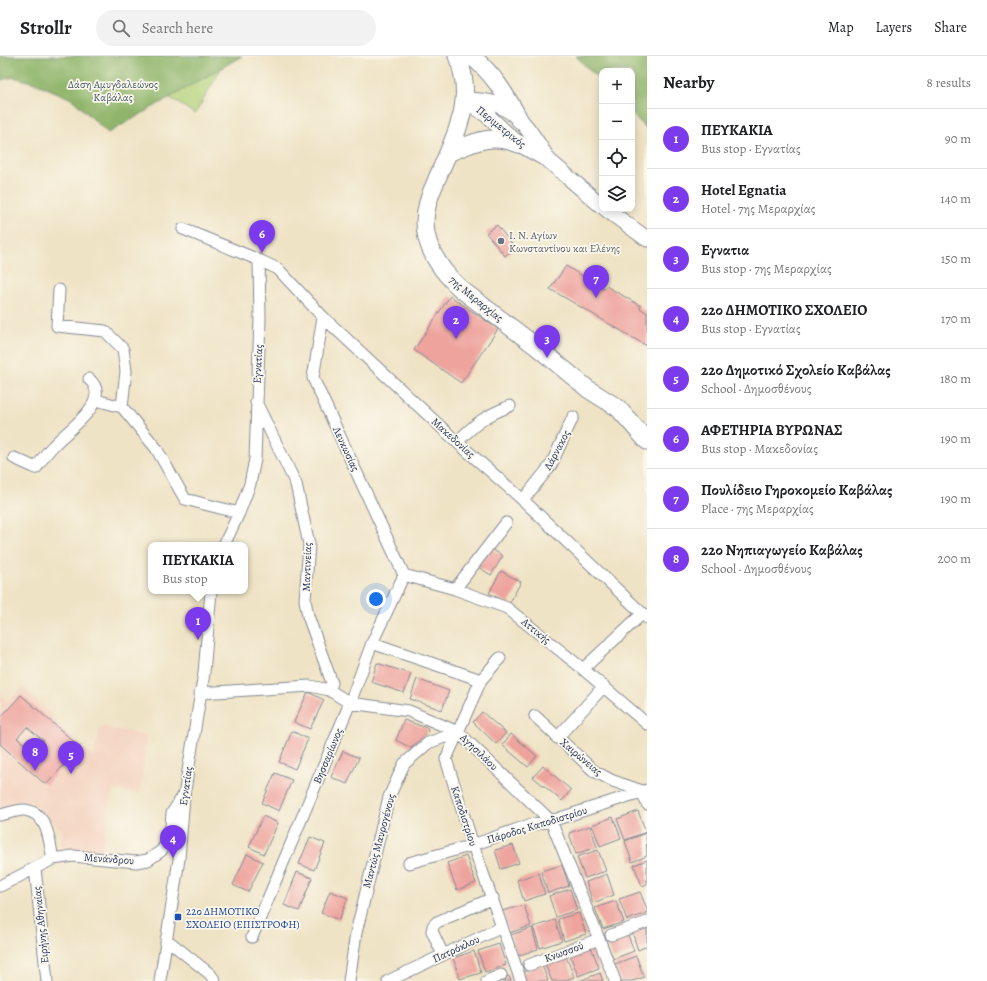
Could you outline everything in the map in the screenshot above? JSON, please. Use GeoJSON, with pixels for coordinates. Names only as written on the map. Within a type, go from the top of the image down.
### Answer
{"type":"FeatureCollection","features":[{"type":"Feature","properties":{"kind":"main road","name":"7ης Μεραρχίας"},"geometry":{"type":"LineString","coordinates":[[457,56],[465,79],[465,100],[457,130],[430,195],[425,221],[426,235],[430,248],[443,270],[451,280],[588,389],[618,408],[647,440]]}},
{"type":"Feature","properties":{"kind":"main road"},"geometry":{"type":"LineString","coordinates":[[471,56],[480,63],[502,88],[519,119]]}},
{"type":"Feature","properties":{"kind":"main road","name":"Περιμετρικός"},"geometry":{"type":"LineString","coordinates":[[465,100],[487,102],[499,105],[509,111],[519,119],[530,132],[548,160]]}},
{"type":"Feature","properties":{"kind":"main road","name":"Περιμετρικός"},"geometry":{"type":"LineString","coordinates":[[465,100],[487,115],[519,144],[548,160],[599,203]]}},
{"type":"Feature","properties":{"kind":"main road"},"geometry":{"type":"LineString","coordinates":[[448,152],[472,143],[496,138],[507,139],[519,144]]}},
{"type":"Feature","properties":{"kind":"main road"},"geometry":{"type":"LineString","coordinates":[[610,212],[647,238]]}},
{"type":"Feature","properties":{"kind":"street"},"geometry":{"type":"LineString","coordinates":[[183,229],[259,260]]}},
{"type":"Feature","properties":{"kind":"street","name":"Μακεδονίας"},"geometry":{"type":"LineString","coordinates":[[259,260],[278,269],[323,317],[457,442],[523,500],[645,615]]}},
{"type":"Feature","properties":{"kind":"street","name":"Εγνατίας"},"geometry":{"type":"LineString","coordinates":[[225,542],[250,484],[255,459],[260,319],[259,260]]}},
{"type":"Feature","properties":{"kind":"street"},"geometry":{"type":"LineString","coordinates":[[59,290],[57,326],[105,331],[123,349],[126,371],[122,407]]}},
{"type":"Feature","properties":{"kind":"street","name":"Λευκωσίας"},"geometry":{"type":"LineString","coordinates":[[323,317],[313,378],[404,576]]}},
{"type":"Feature","properties":{"kind":"street"},"geometry":{"type":"LineString","coordinates":[[14,458],[36,468],[52,446],[84,417],[96,400],[97,392],[95,384],[89,379]]}},
{"type":"Feature","properties":{"kind":"street"},"geometry":{"type":"LineString","coordinates":[[96,400],[122,407],[156,448],[185,499],[239,513]]}},
{"type":"Feature","properties":{"kind":"street","name":"Μαντινείας"},"geometry":{"type":"LineString","coordinates":[[256,402],[298,490],[309,544],[306,600],[308,616],[332,683],[329,690]]}},
{"type":"Feature","properties":{"kind":"street"},"geometry":{"type":"LineString","coordinates":[[457,442],[477,422],[494,412],[510,406]]}},
{"type":"Feature","properties":{"kind":"street","name":"Λάρνακος"},"geometry":{"type":"LineString","coordinates":[[523,500],[551,466],[573,417]]}},
{"type":"Feature","properties":{"kind":"street"},"geometry":{"type":"LineString","coordinates":[[455,589],[506,523]]}},
{"type":"Feature","properties":{"kind":"street","name":"Αττικής"},"geometry":{"type":"LineString","coordinates":[[404,576],[455,589],[507,608],[604,686],[647,724]]}},
{"type":"Feature","properties":{"kind":"street","name":"Βησσαρίωνος"},"geometry":{"type":"LineString","coordinates":[[252,937],[350,703],[372,643],[404,576]]}},
{"type":"Feature","properties":{"kind":"street","name":"Εγνατίας"},"geometry":{"type":"LineString","coordinates":[[160,981],[179,859],[184,796],[204,673],[211,594]]}},
{"type":"Feature","properties":{"kind":"street"},"geometry":{"type":"LineString","coordinates":[[583,669],[645,615]]}},
{"type":"Feature","properties":{"kind":"street"},"geometry":{"type":"LineString","coordinates":[[372,643],[481,680]]}},
{"type":"Feature","properties":{"kind":"street","name":"Καποδιστρίου"},"geometry":{"type":"LineString","coordinates":[[500,658],[481,680],[446,759],[473,845],[493,898],[521,981]]}},
{"type":"Feature","properties":{"kind":"street","name":"Αγησιλάου"},"geometry":{"type":"LineString","coordinates":[[200,693],[310,686],[329,690],[350,703],[410,711],[458,732],[551,821],[600,939],[615,981]]}},
{"type":"Feature","properties":{"kind":"street"},"geometry":{"type":"LineString","coordinates":[[557,738],[604,686]]}},
{"type":"Feature","properties":{"kind":"street","name":"Χαιρώνειας"},"geometry":{"type":"LineString","coordinates":[[535,716],[594,771],[613,781],[644,790]]}},
{"type":"Feature","properties":{"kind":"street","name":"Μαντώς Μαυρογένους"},"geometry":{"type":"LineString","coordinates":[[349,981],[356,933],[389,797],[404,764],[428,743],[458,732]]}},
{"type":"Feature","properties":{"kind":"street"},"geometry":{"type":"LineString","coordinates":[[644,790],[647,804]]}},
{"type":"Feature","properties":{"kind":"street","name":"Πάροδος Καποδιστρίου"},"geometry":{"type":"LineString","coordinates":[[409,863],[473,845],[529,825],[551,821],[644,790]]}},
{"type":"Feature","properties":{"kind":"street","name":"Μενάνδρου"},"geometry":{"type":"LineString","coordinates":[[0,886],[52,858],[73,856],[136,862],[148,860],[161,851],[170,839],[172,813],[184,796]]}},
{"type":"Feature","properties":{"kind":"street"},"geometry":{"type":"LineString","coordinates":[[0,815],[24,810],[35,813],[45,823],[52,858]]}},
{"type":"Feature","properties":{"kind":"street","name":"Ειρήνης Αθηναίας"},"geometry":{"type":"LineString","coordinates":[[35,868],[47,981]]}},
{"type":"Feature","properties":{"kind":"street"},"geometry":{"type":"LineString","coordinates":[[443,955],[432,931],[433,926],[437,922],[493,898]]}},
{"type":"Feature","properties":{"kind":"street"},"geometry":{"type":"LineString","coordinates":[[611,935],[647,922]]}},
{"type":"Feature","properties":{"kind":"street","name":"Πατρόκλου"},"geometry":{"type":"LineString","coordinates":[[388,981],[502,927]]}},
{"type":"Feature","properties":{"kind":"street"},"geometry":{"type":"LineString","coordinates":[[166,939],[210,974],[216,981]]}},
{"type":"Feature","properties":{"kind":"street","name":"Κνωσσού"},"geometry":{"type":"LineString","coordinates":[[529,965],[600,939]]}},
{"type":"Feature","properties":{"kind":"street"},"geometry":{"type":"LineString","coordinates":[[487,981],[501,975]]}},
{"type":"Feature","properties":{"kind":"shaded area"},"geometry":{"type":"Polygon","coordinates":[[[23,687],[94,758],[100,726],[146,736],[140,794],[113,790],[101,855],[61,849],[62,830],[31,802],[20,816],[0,820],[0,694],[9,701],[23,687]]]}},
{"type":"Feature","properties":{"kind":"green space","name":"Δάση Αμυγδαλεώνος Καβάλας"},"geometry":{"type":"Polygon","coordinates":[[[0,56],[242,56],[108,133],[72,99],[35,83],[14,77],[0,80],[0,56]]]}},
{"type":"Feature","properties":{"kind":"green space"},"geometry":{"type":"Polygon","coordinates":[[[107,56],[228,56],[195,114],[107,56]]]}},
{"type":"Feature","properties":{"kind":"green space"},"geometry":{"type":"Polygon","coordinates":[[[576,56],[647,56],[647,129],[635,117],[635,68],[599,68],[599,80],[576,56]]]}},
{"type":"Feature","properties":{"kind":"building","name":"Ι. Ν. Αγίων Κωνσταντίνου και Ελένης"},"geometry":{"type":"Polygon","coordinates":[[[497,225],[515,248],[505,256],[486,233],[497,225]]]}},
{"type":"Feature","properties":{"kind":"building"},"geometry":{"type":"Polygon","coordinates":[[[566,266],[604,289],[606,286],[641,306],[640,308],[647,313],[647,346],[550,289],[566,266]]]}},
{"type":"Feature","properties":{"kind":"building"},"geometry":{"type":"Polygon","coordinates":[[[450,296],[498,329],[461,383],[414,350],[450,296]]]}},
{"type":"Feature","properties":{"kind":"building"},"geometry":{"type":"Polygon","coordinates":[[[490,548],[503,556],[491,575],[478,567],[490,548]]]}},
{"type":"Feature","properties":{"kind":"building"},"geometry":{"type":"Polygon","coordinates":[[[501,571],[521,582],[509,604],[489,593],[501,571]]]}},
{"type":"Feature","properties":{"kind":"building"},"geometry":{"type":"Polygon","coordinates":[[[377,663],[411,674],[404,693],[371,682],[377,663]]]}},
{"type":"Feature","properties":{"kind":"building"},"geometry":{"type":"Polygon","coordinates":[[[417,679],[449,691],[442,710],[410,699],[417,679]]]}},
{"type":"Feature","properties":{"kind":"building"},"geometry":{"type":"Polygon","coordinates":[[[308,692],[324,700],[310,729],[294,722],[308,692]]]}},
{"type":"Feature","properties":{"kind":"building"},"geometry":{"type":"Polygon","coordinates":[[[21,695],[80,747],[46,785],[0,744],[0,718],[21,695]],[[27,727],[17,738],[34,752],[44,741],[27,727]]]}},
{"type":"Feature","properties":{"kind":"building"},"geometry":{"type":"Polygon","coordinates":[[[482,712],[506,733],[496,744],[473,722],[482,712]]]}},
{"type":"Feature","properties":{"kind":"building"},"geometry":{"type":"Polygon","coordinates":[[[404,720],[427,728],[428,732],[411,748],[396,740],[404,720]]]}},
{"type":"Feature","properties":{"kind":"building"},"geometry":{"type":"Polygon","coordinates":[[[292,731],[308,739],[295,769],[279,762],[292,731]]]}},
{"type":"Feature","properties":{"kind":"building"},"geometry":{"type":"Polygon","coordinates":[[[511,734],[537,756],[528,767],[502,745],[511,734]]]}},
{"type":"Feature","properties":{"kind":"building"},"geometry":{"type":"Polygon","coordinates":[[[343,751],[359,758],[347,784],[331,777],[343,751]]]}},
{"type":"Feature","properties":{"kind":"building"},"geometry":{"type":"Polygon","coordinates":[[[543,766],[571,790],[562,801],[533,777],[543,766]]]}},
{"type":"Feature","properties":{"kind":"building"},"geometry":{"type":"Polygon","coordinates":[[[275,773],[292,780],[279,811],[262,803],[275,773]]]}},
{"type":"Feature","properties":{"kind":"building"},"geometry":{"type":"Polygon","coordinates":[[[638,811],[646,832],[625,840],[617,819],[638,811]]]}},
{"type":"Feature","properties":{"kind":"building"},"geometry":{"type":"Polygon","coordinates":[[[263,816],[278,823],[264,854],[249,847],[263,816]]]}},
{"type":"Feature","properties":{"kind":"building"},"geometry":{"type":"Polygon","coordinates":[[[613,817],[621,838],[600,846],[592,825],[613,817]]]}},
{"type":"Feature","properties":{"kind":"building"},"geometry":{"type":"Polygon","coordinates":[[[590,826],[597,847],[576,854],[569,833],[590,826]]]}},
{"type":"Feature","properties":{"kind":"building"},"geometry":{"type":"Polygon","coordinates":[[[646,833],[647,856],[632,862],[625,841],[646,833]]]}},
{"type":"Feature","properties":{"kind":"building"},"geometry":{"type":"Polygon","coordinates":[[[310,837],[325,843],[314,870],[299,864],[310,837]]]}},
{"type":"Feature","properties":{"kind":"building"},"geometry":{"type":"Polygon","coordinates":[[[513,845],[519,863],[501,869],[495,850],[513,845]]]}},
{"type":"Feature","properties":{"kind":"building"},"geometry":{"type":"Polygon","coordinates":[[[598,850],[606,871],[585,878],[577,857],[598,850]]]}},
{"type":"Feature","properties":{"kind":"building"},"geometry":{"type":"Polygon","coordinates":[[[247,854],[263,862],[248,892],[233,885],[247,854]]]}},
{"type":"Feature","properties":{"kind":"building"},"geometry":{"type":"Polygon","coordinates":[[[466,856],[476,883],[457,890],[447,863],[466,856]]]}},
{"type":"Feature","properties":{"kind":"building"},"geometry":{"type":"Polygon","coordinates":[[[647,860],[647,884],[642,886],[634,865],[647,860]]]}},
{"type":"Feature","properties":{"kind":"building"},"geometry":{"type":"Polygon","coordinates":[[[562,865],[569,886],[548,893],[541,871],[562,865]]]}},
{"type":"Feature","properties":{"kind":"building"},"geometry":{"type":"Polygon","coordinates":[[[297,872],[312,878],[299,911],[284,905],[297,872]]]}},
{"type":"Feature","properties":{"kind":"building"},"geometry":{"type":"Polygon","coordinates":[[[539,873],[545,894],[524,901],[517,880],[539,873]]]}},
{"type":"Feature","properties":{"kind":"building"},"geometry":{"type":"Polygon","coordinates":[[[607,874],[614,895],[593,903],[586,882],[607,874]]]}},
{"type":"Feature","properties":{"kind":"building"},"geometry":{"type":"Polygon","coordinates":[[[570,889],[577,910],[556,917],[549,896],[570,889]]]}},
{"type":"Feature","properties":{"kind":"building"},"geometry":{"type":"Polygon","coordinates":[[[330,891],[348,898],[339,920],[321,913],[330,891]]]}},
{"type":"Feature","properties":{"kind":"building"},"geometry":{"type":"Polygon","coordinates":[[[640,892],[647,909],[647,913],[627,920],[619,899],[640,892]]]}},
{"type":"Feature","properties":{"kind":"building"},"geometry":{"type":"Polygon","coordinates":[[[616,901],[624,922],[603,929],[595,908],[616,901]]]}},
{"type":"Feature","properties":{"kind":"building"},"geometry":{"type":"Polygon","coordinates":[[[524,905],[531,926],[509,933],[502,911],[524,905]]]}},
{"type":"Feature","properties":{"kind":"building"},"geometry":{"type":"Polygon","coordinates":[[[579,913],[586,934],[564,941],[558,919],[579,913]]]}},
{"type":"Feature","properties":{"kind":"building"},"geometry":{"type":"Polygon","coordinates":[[[555,920],[562,941],[540,948],[533,927],[555,920]]]}},
{"type":"Feature","properties":{"kind":"building"},"geometry":{"type":"Polygon","coordinates":[[[647,923],[647,946],[638,950],[631,929],[647,923]]]}},
{"type":"Feature","properties":{"kind":"building"},"geometry":{"type":"Polygon","coordinates":[[[532,928],[538,949],[517,956],[510,935],[532,928]]]}},
{"type":"Feature","properties":{"kind":"building"},"geometry":{"type":"Polygon","coordinates":[[[626,930],[634,951],[613,959],[605,938],[626,930]]]}},
{"type":"Feature","properties":{"kind":"building"},"geometry":{"type":"Polygon","coordinates":[[[499,944],[506,965],[485,972],[478,951],[499,944]]]}},
{"type":"Feature","properties":{"kind":"building"},"geometry":{"type":"Polygon","coordinates":[[[591,947],[599,968],[578,976],[570,955],[591,947]]]}},
{"type":"Feature","properties":{"kind":"building"},"geometry":{"type":"Polygon","coordinates":[[[474,951],[481,973],[460,979],[453,958],[474,951]]]}},
{"type":"Feature","properties":{"kind":"building"},"geometry":{"type":"Polygon","coordinates":[[[566,956],[574,977],[563,981],[552,981],[545,964],[566,956]]]}},
{"type":"Feature","properties":{"kind":"building"},"geometry":{"type":"Polygon","coordinates":[[[636,956],[644,977],[633,981],[621,981],[615,964],[636,956]]]}},
{"type":"Feature","properties":{"kind":"building"},"geometry":{"type":"Polygon","coordinates":[[[542,965],[548,981],[524,981],[521,973],[542,965]]]}},
{"type":"Feature","properties":{"kind":"building"},"geometry":{"type":"Polygon","coordinates":[[[600,973],[603,981],[579,981],[600,973]]]}},
{"type":"Feature","properties":{"kind":"building"},"geometry":{"type":"Polygon","coordinates":[[[509,976],[511,981],[494,981],[509,976]]]}},
{"type":"Feature","properties":{"kind":"place","name":"Ι. Ν. Αγίων Κωνσταντίνου και Ελένης"},"geometry":{"type":"Point","coordinates":[501,241]}},
{"type":"Feature","properties":{"kind":"place","name":"ΑΦΕΤΗΡΙΑ ΒΥΡΩΝΑΣ"},"geometry":{"type":"Point","coordinates":[262,253]}},
{"type":"Feature","properties":{"kind":"place","name":"Πουλίδειο Γηροκομείο Καβάλας"},"geometry":{"type":"Point","coordinates":[596,298]}},
{"type":"Feature","properties":{"kind":"place","name":"Hotel Egnatia"},"geometry":{"type":"Point","coordinates":[456,339]}},
{"type":"Feature","properties":{"kind":"place","name":"Εγνατια"},"geometry":{"type":"Point","coordinates":[547,358]}},
{"type":"Feature","properties":{"kind":"place","name":"ΠΕΥΚΑΚΙΑ"},"geometry":{"type":"Point","coordinates":[198,640]}},
{"type":"Feature","properties":{"kind":"place","name":"22ο Νηπιαγωγείο Καβάλας"},"geometry":{"type":"Point","coordinates":[35,771]}},
{"type":"Feature","properties":{"kind":"place","name":"22ο Δημοτικό Σχολείο Καβάλας"},"geometry":{"type":"Point","coordinates":[71,774]}},
{"type":"Feature","properties":{"kind":"place","name":"22ο ΔΗΜΟΤΙΚΟ ΣΧΟΛΕΙΟ"},"geometry":{"type":"Point","coordinates":[173,858]}},
{"type":"Feature","properties":{"kind":"place","name":"22ο ΔΗΜΟΤΙΚΟ ΣΧΟΛΕΙΟ (ΕΠΙΣΤΡΟΦΗ)"},"geometry":{"type":"Point","coordinates":[178,917]}}]}
